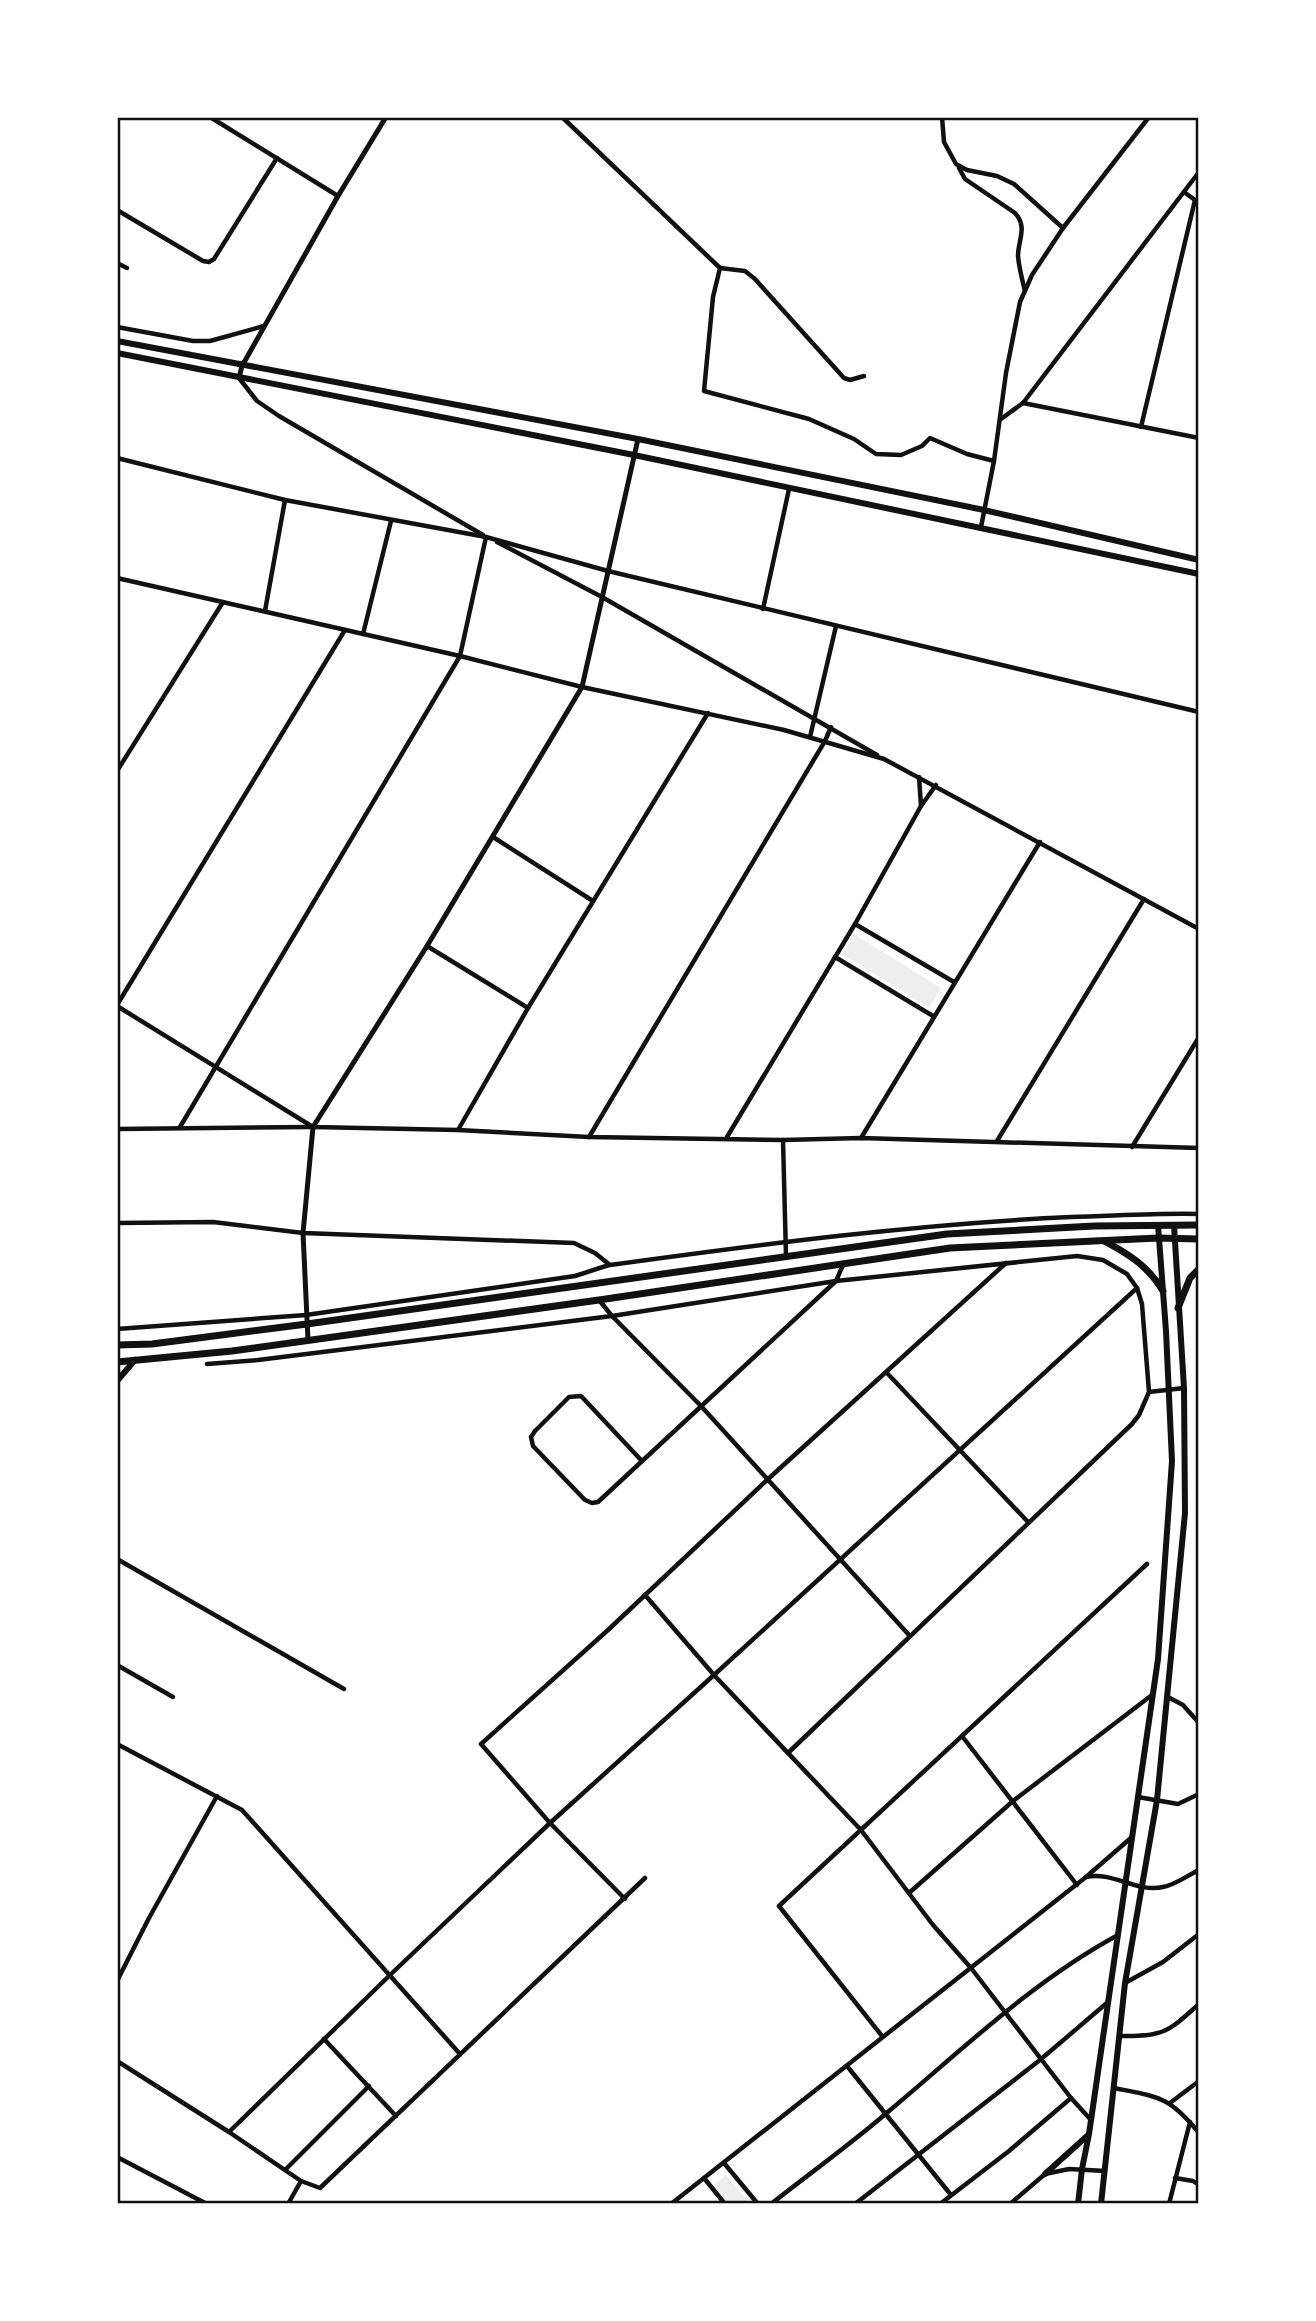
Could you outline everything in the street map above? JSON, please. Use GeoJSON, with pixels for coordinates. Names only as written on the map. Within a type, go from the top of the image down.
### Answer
{"type":"FeatureCollection","features":[{"type":"Feature","properties":{"kind":"highway"},"geometry":{"type":"LineString","coordinates":[[117,1345],[152,1344],[307,1320],[947,1234],[1094,1226],[1199,1225]]}},
{"type":"Feature","properties":{"kind":"highway"},"geometry":{"type":"LineString","coordinates":[[947,1234],[950,1248]]}},
{"type":"Feature","properties":{"kind":"highway"},"geometry":{"type":"LineString","coordinates":[[117,1362],[232,1351],[950,1248],[1158,1238],[1199,1239]]}},
{"type":"Feature","properties":{"kind":"highway"},"geometry":{"type":"LineString","coordinates":[[1104,1240],[1149,1270],[1163,1291]]}},
{"type":"Feature","properties":{"kind":"highway"},"geometry":{"type":"LineString","coordinates":[[1178,1308],[1190,1279],[1199,1269]]}},
{"type":"Feature","properties":{"kind":"main road"},"geometry":{"type":"LineString","coordinates":[[117,341],[638,439],[984,510],[1199,560]]}},
{"type":"Feature","properties":{"kind":"main road"},"geometry":{"type":"LineString","coordinates":[[117,353],[634,455],[1199,574]]}},
{"type":"Feature","properties":{"kind":"main road"},"geometry":{"type":"LineString","coordinates":[[1078,2204],[1158,1659],[1172,1461],[1170,1388],[1158,1225]]}},
{"type":"Feature","properties":{"kind":"main road"},"geometry":{"type":"LineString","coordinates":[[1101,2204],[1125,1983],[1157,1800],[1185,1513],[1184,1388],[1174,1225]]}},
{"type":"Feature","properties":{"kind":"main road"},"geometry":{"type":"LineString","coordinates":[[117,1381],[135,1360]]}},
{"type":"Feature","properties":{"kind":"main road"},"geometry":{"type":"LineString","coordinates":[[1045,2174],[1089,2134]]}},
{"type":"Feature","properties":{"kind":"street"},"geometry":{"type":"LineString","coordinates":[[210,117],[338,196]]}},
{"type":"Feature","properties":{"kind":"street"},"geometry":{"type":"LineString","coordinates":[[386,117],[242,366],[239,378],[257,401],[486,537],[603,597],[884,759],[1199,929]]}},
{"type":"Feature","properties":{"kind":"street"},"geometry":{"type":"LineString","coordinates":[[562,117],[720,268],[745,271],[755,279],[844,378],[850,380],[864,376]]}},
{"type":"Feature","properties":{"kind":"street"},"geometry":{"type":"LineString","coordinates":[[942,117],[947,150],[965,179],[1015,213],[1021,221],[1023,230],[1018,260],[1025,290]]}},
{"type":"Feature","properties":{"kind":"street"},"geometry":{"type":"LineString","coordinates":[[981,527],[1018,307],[1036,269],[1063,228],[1149,117]]}},
{"type":"Feature","properties":{"kind":"street"},"geometry":{"type":"LineString","coordinates":[[117,209],[203,261],[209,262],[214,259],[277,158]]}},
{"type":"Feature","properties":{"kind":"street"},"geometry":{"type":"LineString","coordinates":[[959,167],[988,173],[1014,184],[1063,228]]}},
{"type":"Feature","properties":{"kind":"street"},"geometry":{"type":"LineString","coordinates":[[1000,419],[1023,404],[1199,172]]}},
{"type":"Feature","properties":{"kind":"street"},"geometry":{"type":"LineString","coordinates":[[1141,426],[1197,201],[1184,192]]}},
{"type":"Feature","properties":{"kind":"street"},"geometry":{"type":"LineString","coordinates":[[117,263],[127,268]]}},
{"type":"Feature","properties":{"kind":"street"},"geometry":{"type":"LineString","coordinates":[[720,268],[713,297],[704,391],[809,419],[854,439],[876,454],[901,455],[922,446],[930,438],[967,454],[994,461]]}},
{"type":"Feature","properties":{"kind":"street"},"geometry":{"type":"LineString","coordinates":[[117,327],[194,341],[210,341],[265,326]]}},
{"type":"Feature","properties":{"kind":"street"},"geometry":{"type":"LineString","coordinates":[[1023,404],[1199,438]]}},
{"type":"Feature","properties":{"kind":"street"},"geometry":{"type":"LineString","coordinates":[[308,1340],[303,1233],[313,1127],[493,837],[582,687],[638,439]]}},
{"type":"Feature","properties":{"kind":"street"},"geometry":{"type":"LineString","coordinates":[[117,458],[285,500],[486,537],[608,571],[1199,712]]}},
{"type":"Feature","properties":{"kind":"street"},"geometry":{"type":"LineString","coordinates":[[763,608],[789,489]]}},
{"type":"Feature","properties":{"kind":"street"},"geometry":{"type":"LineString","coordinates":[[265,611],[285,500]]}},
{"type":"Feature","properties":{"kind":"street"},"geometry":{"type":"LineString","coordinates":[[363,634],[391,521]]}},
{"type":"Feature","properties":{"kind":"street"},"geometry":{"type":"LineString","coordinates":[[180,1128],[460,656],[486,537]]}},
{"type":"Feature","properties":{"kind":"street"},"geometry":{"type":"LineString","coordinates":[[117,578],[345,629],[582,687],[709,713],[810,737],[884,759]]}},
{"type":"Feature","properties":{"kind":"street"},"geometry":{"type":"LineString","coordinates":[[117,771],[223,602]]}},
{"type":"Feature","properties":{"kind":"street"},"geometry":{"type":"LineString","coordinates":[[810,737],[836,626]]}},
{"type":"Feature","properties":{"kind":"street"},"geometry":{"type":"LineString","coordinates":[[313,1127],[117,1006],[345,629]]}},
{"type":"Feature","properties":{"kind":"street"},"geometry":{"type":"LineString","coordinates":[[458,1130],[528,1008],[709,713]]}},
{"type":"Feature","properties":{"kind":"street"},"geometry":{"type":"LineString","coordinates":[[589,1137],[831,727]]}},
{"type":"Feature","properties":{"kind":"street"},"geometry":{"type":"LineString","coordinates":[[919,776],[921,806]]}},
{"type":"Feature","properties":{"kind":"street"},"geometry":{"type":"LineString","coordinates":[[727,1138],[855,924],[921,806],[936,785]]}},
{"type":"Feature","properties":{"kind":"street"},"geometry":{"type":"LineString","coordinates":[[493,837],[593,901]]}},
{"type":"Feature","properties":{"kind":"street"},"geometry":{"type":"LineString","coordinates":[[861,1138],[1040,842]]}},
{"type":"Feature","properties":{"kind":"street"},"geometry":{"type":"LineString","coordinates":[[997,1142],[1144,899]]}},
{"type":"Feature","properties":{"kind":"street"},"geometry":{"type":"LineString","coordinates":[[855,924],[955,982]]}},
{"type":"Feature","properties":{"kind":"street"},"geometry":{"type":"LineString","coordinates":[[426,946],[528,1008]]}},
{"type":"Feature","properties":{"kind":"street"},"geometry":{"type":"LineString","coordinates":[[835,957],[933,1016]]}},
{"type":"Feature","properties":{"kind":"street"},"geometry":{"type":"LineString","coordinates":[[1132,1147],[1199,1037]]}},
{"type":"Feature","properties":{"kind":"street"},"geometry":{"type":"LineString","coordinates":[[117,1129],[313,1127],[458,1130],[589,1137],[783,1140],[861,1138],[1199,1148]]}},
{"type":"Feature","properties":{"kind":"street"},"geometry":{"type":"LineString","coordinates":[[783,1140],[786,1256]]}},
{"type":"Feature","properties":{"kind":"street"},"geometry":{"type":"LineString","coordinates":[[117,1329],[307,1320],[575,1276],[610,1265],[784,1241],[992,1221],[1199,1214]]}},
{"type":"Feature","properties":{"kind":"street"},"geometry":{"type":"LineString","coordinates":[[117,1223],[213,1222],[303,1233],[574,1243],[595,1253],[610,1265]]}},
{"type":"Feature","properties":{"kind":"street"},"geometry":{"type":"LineString","coordinates":[[207,1364],[612,1316],[836,1281],[1008,1262],[1077,1256],[1103,1260],[1127,1274],[1142,1304],[1149,1392],[1139,1415],[788,1753]]}},
{"type":"Feature","properties":{"kind":"street"},"geometry":{"type":"LineString","coordinates":[[625,1899],[550,1823],[481,1744],[645,1595],[767,1479],[1008,1262]]}},
{"type":"Feature","properties":{"kind":"street"},"geometry":{"type":"LineString","coordinates":[[641,1460],[581,1396],[569,1397],[531,1437],[533,1446],[585,1500],[598,1502],[836,1281],[843,1265]]}},
{"type":"Feature","properties":{"kind":"street"},"geometry":{"type":"LineString","coordinates":[[229,2132],[550,1823],[1136,1288]]}},
{"type":"Feature","properties":{"kind":"street"},"geometry":{"type":"LineString","coordinates":[[599,1300],[701,1406],[909,1635]]}},
{"type":"Feature","properties":{"kind":"street"},"geometry":{"type":"LineString","coordinates":[[887,1373],[1028,1522]]}},
{"type":"Feature","properties":{"kind":"street"},"geometry":{"type":"LineString","coordinates":[[1149,1392],[1184,1388]]}},
{"type":"Feature","properties":{"kind":"street"},"geometry":{"type":"LineString","coordinates":[[117,1559],[344,1689]]}},
{"type":"Feature","properties":{"kind":"street"},"geometry":{"type":"LineString","coordinates":[[883,2036],[779,1906],[1147,1564]]}},
{"type":"Feature","properties":{"kind":"street"},"geometry":{"type":"LineString","coordinates":[[645,1595],[714,1675],[861,1830],[1040,2060],[1091,2120]]}},
{"type":"Feature","properties":{"kind":"street"},"geometry":{"type":"LineString","coordinates":[[117,1665],[173,1698]]}},
{"type":"Feature","properties":{"kind":"street"},"geometry":{"type":"LineString","coordinates":[[909,1893],[1013,1801],[1153,1694]]}},
{"type":"Feature","properties":{"kind":"street"},"geometry":{"type":"LineString","coordinates":[[1168,1698],[1184,1705],[1199,1723]]}},
{"type":"Feature","properties":{"kind":"street"},"geometry":{"type":"LineString","coordinates":[[962,1736],[1077,1885]]}},
{"type":"Feature","properties":{"kind":"street"},"geometry":{"type":"LineString","coordinates":[[117,1744],[242,1810],[460,2054]]}},
{"type":"Feature","properties":{"kind":"street"},"geometry":{"type":"LineString","coordinates":[[1138,1797],[1178,1804],[1199,1794]]}},
{"type":"Feature","properties":{"kind":"street"},"geometry":{"type":"LineString","coordinates":[[117,1981],[217,1796]]}},
{"type":"Feature","properties":{"kind":"street"},"geometry":{"type":"LineString","coordinates":[[671,2204],[1077,1885],[1133,1836]]}},
{"type":"Feature","properties":{"kind":"street"},"geometry":{"type":"LineString","coordinates":[[1086,1877],[1106,1876],[1142,1888],[1164,1887],[1199,1870]]}},
{"type":"Feature","properties":{"kind":"street"},"geometry":{"type":"LineString","coordinates":[[117,2061],[301,2181],[317,2188],[324,2186],[645,1878]]}},
{"type":"Feature","properties":{"kind":"street"},"geometry":{"type":"LineString","coordinates":[[1125,1983],[1163,1962],[1199,1934]]}},
{"type":"Feature","properties":{"kind":"street"},"geometry":{"type":"LineString","coordinates":[[771,2204],[886,2114],[1005,2012],[1096,1947],[1118,1935]]}},
{"type":"Feature","properties":{"kind":"street"},"geometry":{"type":"LineString","coordinates":[[855,2204],[1040,2060],[1108,2002]]}},
{"type":"Feature","properties":{"kind":"street"},"geometry":{"type":"LineString","coordinates":[[1120,2036],[1150,2036],[1174,2026],[1199,2004]]}},
{"type":"Feature","properties":{"kind":"street"},"geometry":{"type":"LineString","coordinates":[[324,2039],[396,2116]]}},
{"type":"Feature","properties":{"kind":"street"},"geometry":{"type":"LineString","coordinates":[[847,2066],[951,2195]]}},
{"type":"Feature","properties":{"kind":"street"},"geometry":{"type":"LineString","coordinates":[[1170,2103],[1199,2081]]}},
{"type":"Feature","properties":{"kind":"street"},"geometry":{"type":"LineString","coordinates":[[285,2170],[369,2086]]}},
{"type":"Feature","properties":{"kind":"street"},"geometry":{"type":"LineString","coordinates":[[1114,2088],[1159,2097],[1170,2103],[1199,2133]]}},
{"type":"Feature","properties":{"kind":"street"},"geometry":{"type":"LineString","coordinates":[[940,2204],[1009,2151],[1071,2098]]}},
{"type":"Feature","properties":{"kind":"street"},"geometry":{"type":"LineString","coordinates":[[1169,2204],[1190,2122]]}},
{"type":"Feature","properties":{"kind":"street"},"geometry":{"type":"LineString","coordinates":[[117,2158],[207,2204]]}},
{"type":"Feature","properties":{"kind":"street"},"geometry":{"type":"LineString","coordinates":[[724,2163],[758,2204]]}},
{"type":"Feature","properties":{"kind":"street"},"geometry":{"type":"LineString","coordinates":[[1010,2204],[1045,2174],[1069,2169],[1105,2171]]}},
{"type":"Feature","properties":{"kind":"street"},"geometry":{"type":"LineString","coordinates":[[704,2178],[725,2204]]}},
{"type":"Feature","properties":{"kind":"street"},"geometry":{"type":"LineString","coordinates":[[1175,2178],[1193,2181],[1199,2185]]}},
{"type":"Feature","properties":{"kind":"street"},"geometry":{"type":"LineString","coordinates":[[288,2204],[301,2181]]}},
{"type":"Feature","properties":{"kind":"shaded area"},"geometry":{"type":"Polygon","coordinates":[[[854,934],[941,988],[929,1008],[842,954],[854,934]]]}},
{"type":"Feature","properties":{"kind":"shaded area"},"geometry":{"type":"Polygon","coordinates":[[[726,2175],[750,2204],[728,2204],[713,2186],[726,2175]]]}}]}
